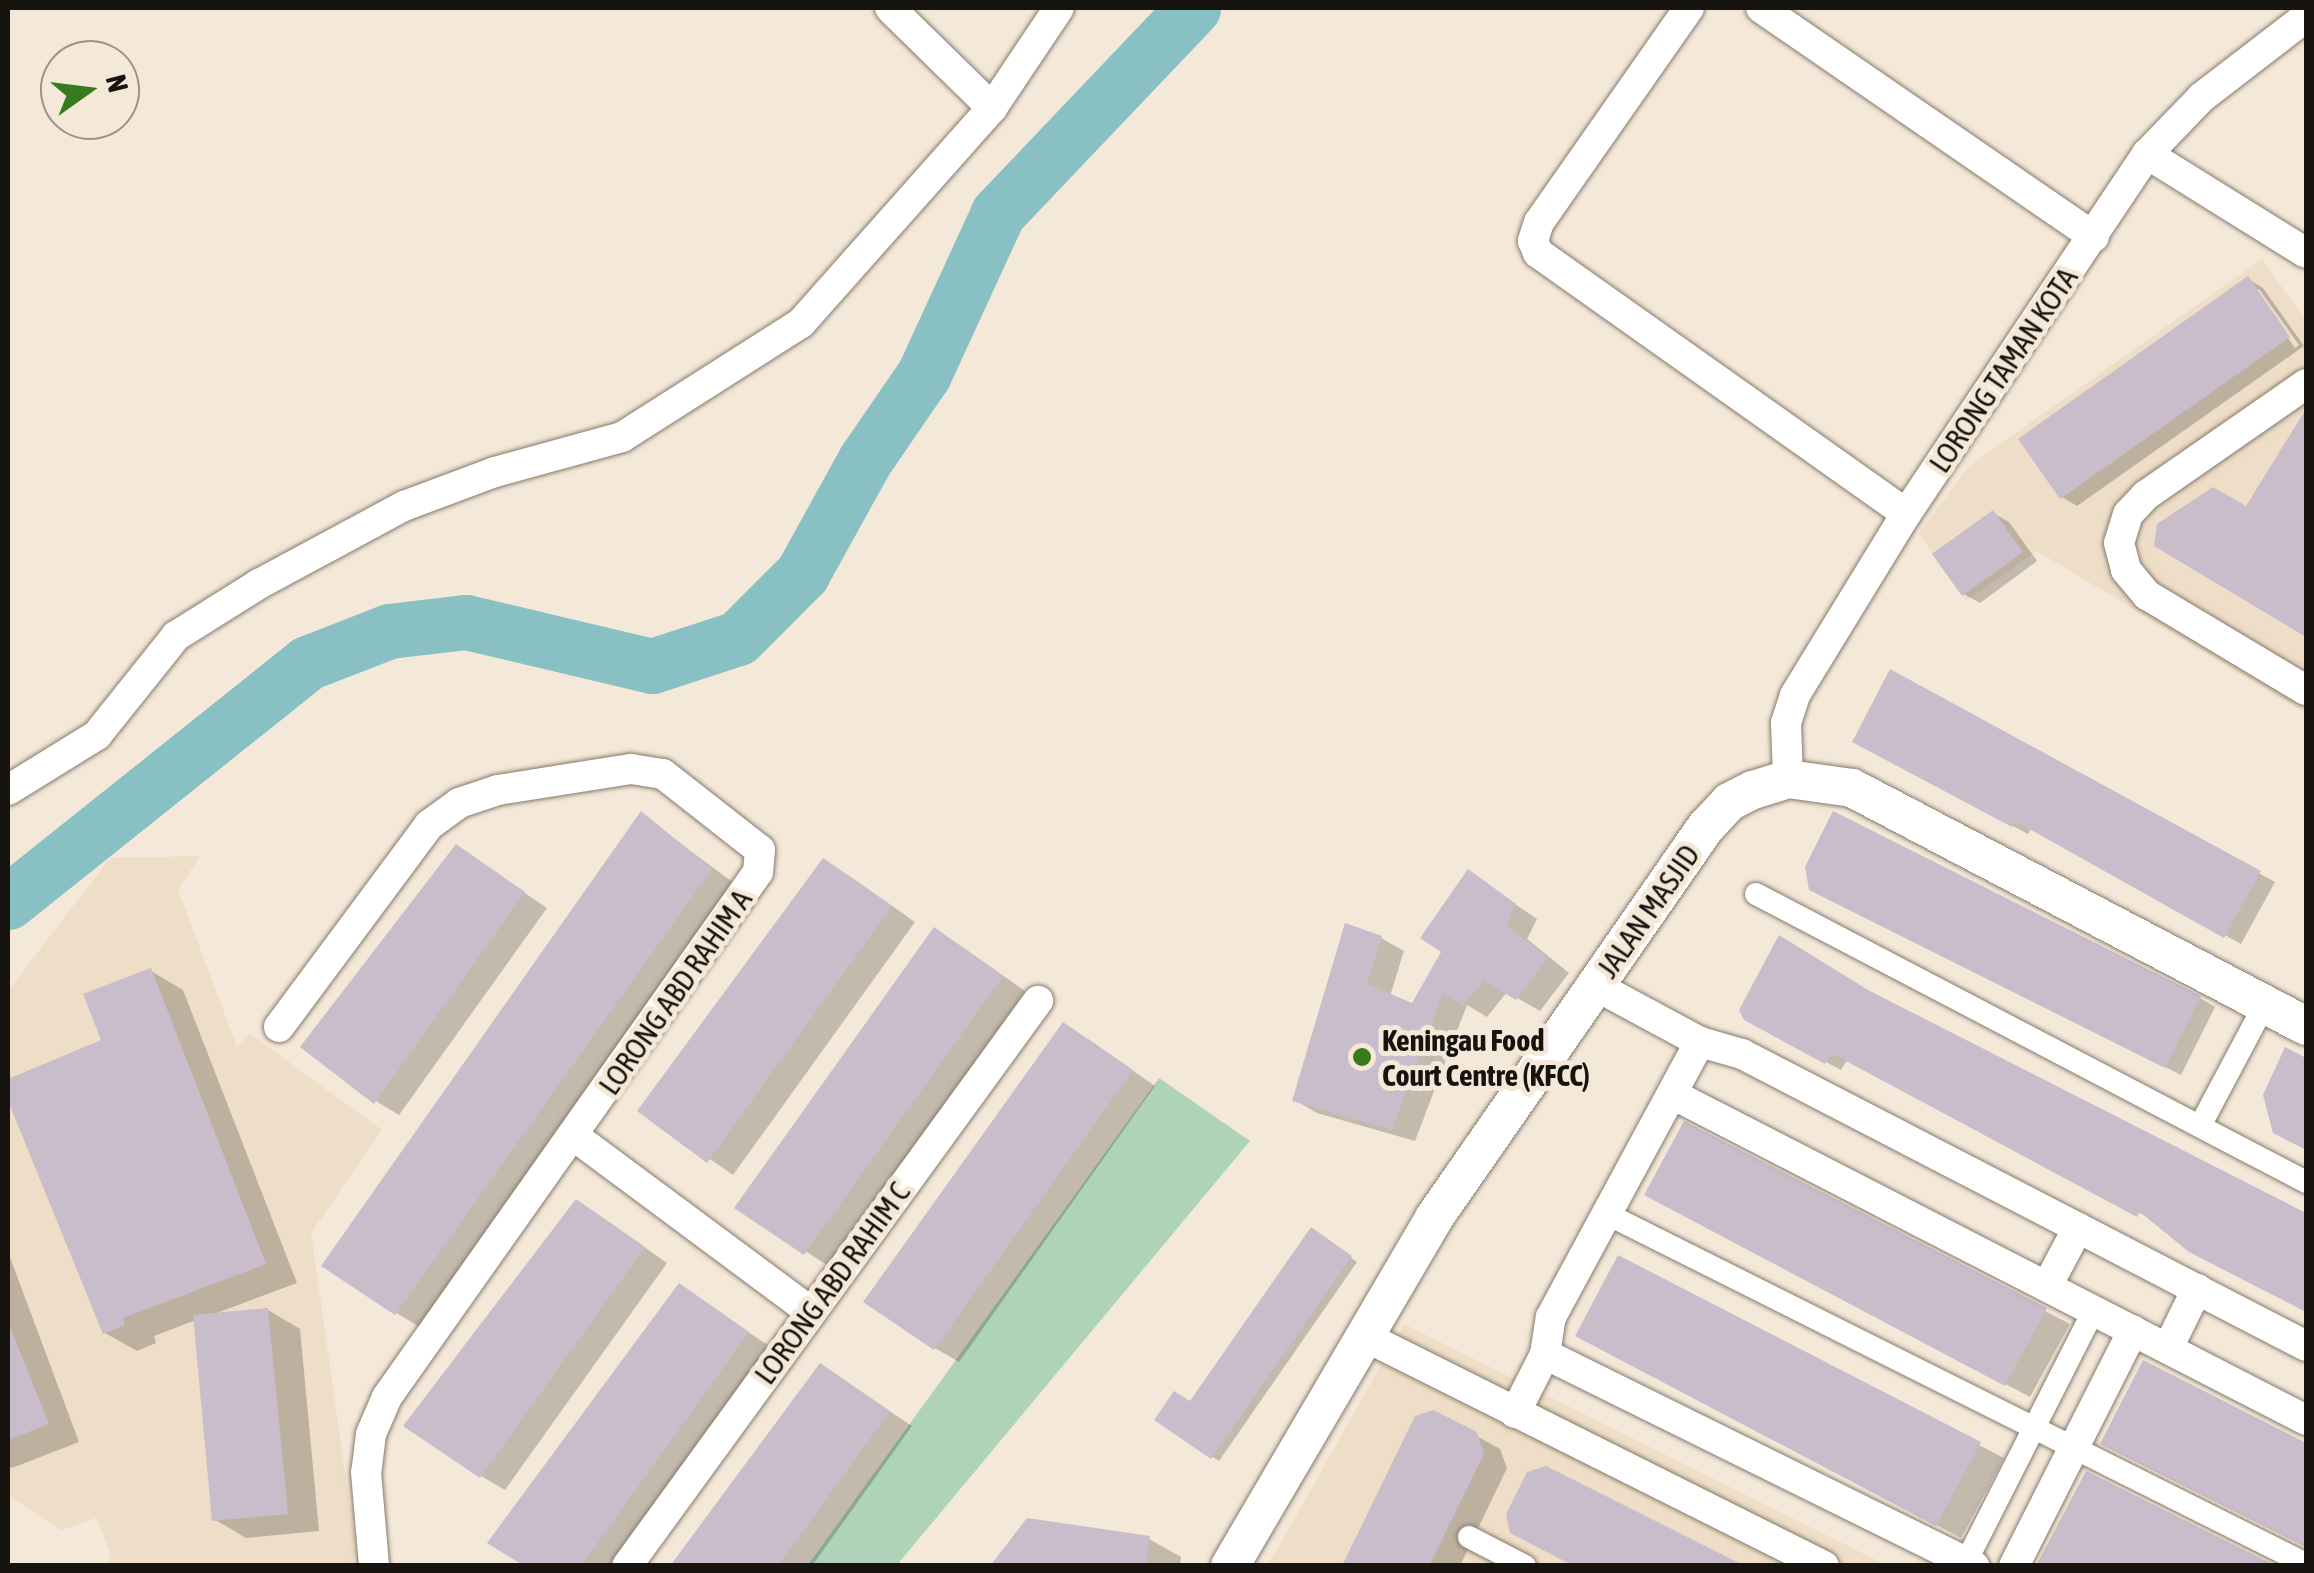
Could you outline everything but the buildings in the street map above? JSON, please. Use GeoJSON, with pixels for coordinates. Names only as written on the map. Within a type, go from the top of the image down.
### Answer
{"type":"FeatureCollection","features":[{"type":"Feature","properties":{"kind":"street"},"geometry":{"type":"LineString","coordinates":[[890,8],[992,108]]}},
{"type":"Feature","properties":{"kind":"street"},"geometry":{"type":"LineString","coordinates":[[8,790],[97,735],[176,636],[258,584],[404,506],[495,472],[622,437],[801,323],[992,108],[1059,8]]}},
{"type":"Feature","properties":{"kind":"street"},"geometry":{"type":"LineString","coordinates":[[1690,8],[1623,96],[1533,241],[1548,265],[1691,360],[1906,514]]}},
{"type":"Feature","properties":{"kind":"street"},"geometry":{"type":"LineString","coordinates":[[1761,8],[2094,237]]}},
{"type":"Feature","properties":{"kind":"street","name":"LORONG TAMAN KOTA"},"geometry":{"type":"LineString","coordinates":[[1788,779],[1786,723],[1795,695],[1906,514],[2147,154],[2202,98],[2306,16]]}},
{"type":"Feature","properties":{"kind":"street"},"geometry":{"type":"LineString","coordinates":[[2147,154],[2306,253]]}},
{"type":"Feature","properties":{"kind":"street"},"geometry":{"type":"LineString","coordinates":[[2302,393],[2146,496],[2128,514],[2119,543],[2126,570],[2147,595],[2306,690]]}},
{"type":"Feature","properties":{"kind":"street","name":"LORONG ABD RAHIM A"},"geometry":{"type":"LineString","coordinates":[[279,1027],[429,825],[459,804],[498,790],[631,769],[663,774],[746,833],[760,850],[758,872],[387,1397],[371,1434],[366,1472],[374,1566]]}},
{"type":"Feature","properties":{"kind":"street","name":"JALAN MASJID"},"geometry":{"type":"LineString","coordinates":[[1230,1566],[1368,1338],[1434,1218],[1729,802],[1788,779],[1852,788],[2306,1026]]}},
{"type":"Feature","properties":{"kind":"street"},"geometry":{"type":"LineString","coordinates":[[1756,894],[2306,1182]]}},
{"type":"Feature","properties":{"kind":"street"},"geometry":{"type":"LineString","coordinates":[[1596,986],[1700,1042],[1742,1054],[2306,1346]]}},
{"type":"Feature","properties":{"kind":"street","name":"LORONG ABD RAHIM C"},"geometry":{"type":"LineString","coordinates":[[627,1566],[1038,1001]]}},
{"type":"Feature","properties":{"kind":"street"},"geometry":{"type":"LineString","coordinates":[[2200,1126],[2265,1004]]}},
{"type":"Feature","properties":{"kind":"street"},"geometry":{"type":"LineString","coordinates":[[1514,1413],[1545,1354],[1551,1317],[1700,1042]]}},
{"type":"Feature","properties":{"kind":"street"},"geometry":{"type":"LineString","coordinates":[[1672,1094],[2306,1420]]}},
{"type":"Feature","properties":{"kind":"street"},"geometry":{"type":"LineString","coordinates":[[574,1136],[811,1312]]}},
{"type":"Feature","properties":{"kind":"street"},"geometry":{"type":"LineString","coordinates":[[1607,1214],[2306,1564]]}},
{"type":"Feature","properties":{"kind":"street"},"geometry":{"type":"LineString","coordinates":[[2047,1286],[2078,1228]]}},
{"type":"Feature","properties":{"kind":"street"},"geometry":{"type":"LineString","coordinates":[[2168,1348],[2197,1290]]}},
{"type":"Feature","properties":{"kind":"street"},"geometry":{"type":"LineString","coordinates":[[1545,1354],[1961,1562],[2094,1310]]}},
{"type":"Feature","properties":{"kind":"street"},"geometry":{"type":"LineString","coordinates":[[2014,1566],[2134,1330]]}},
{"type":"Feature","properties":{"kind":"street"},"geometry":{"type":"LineString","coordinates":[[1368,1338],[1824,1566]]}},
{"type":"Feature","properties":{"kind":"street"},"geometry":{"type":"LineString","coordinates":[[1469,1537],[1525,1566]]}},
{"type":"Feature","properties":{"kind":"shaded area"},"geometry":{"type":"Polygon","coordinates":[[[2262,259],[2306,321],[2306,713],[2037,551],[1966,601],[1919,534],[1969,466],[2262,259]]]}},
{"type":"Feature","properties":{"kind":"shaded area"},"geometry":{"type":"Polygon","coordinates":[[[200,856],[178,890],[237,1047],[249,1033],[382,1130],[311,1233],[356,1550],[351,1565],[107,1565],[111,1554],[96,1518],[61,1530],[8,1495],[8,991],[110,858],[200,856]]]}},
{"type":"Feature","properties":{"kind":"shaded area"},"geometry":{"type":"Polygon","coordinates":[[[1404,1324],[1886,1565],[1268,1566],[1404,1324]]]}},
{"type":"Feature","properties":{"kind":"green space"},"geometry":{"type":"Polygon","coordinates":[[[1159,1078],[1250,1141],[897,1565],[808,1565],[1159,1078]]]}},
{"type":"Feature","properties":{"kind":"waterway"},"geometry":{"type":"LineString","coordinates":[[8,902],[307,663],[389,631],[466,622],[652,666],[738,638],[802,574],[865,460],[924,374],[998,213],[1193,8]]}},
{"type":"Feature","properties":{"kind":"place","name":"Keningau Food Court Centre (KFCC)"},"geometry":{"type":"Point","coordinates":[1362,1057]}}]}
